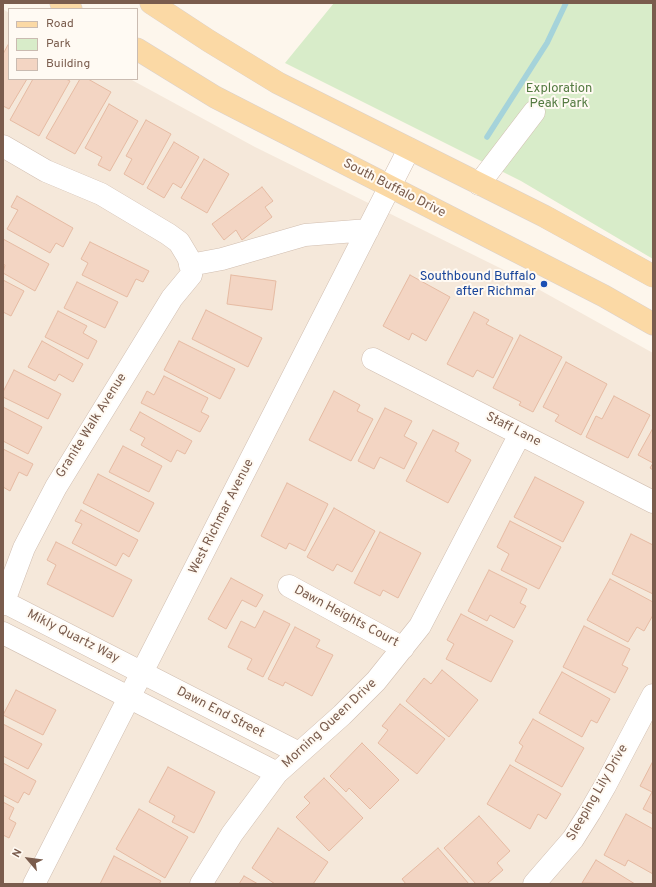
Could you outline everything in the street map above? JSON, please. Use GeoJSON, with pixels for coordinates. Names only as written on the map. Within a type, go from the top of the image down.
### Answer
{"type":"FeatureCollection","features":[{"type":"Feature","properties":{"kind":"main road"},"geometry":{"type":"LineString","coordinates":[[151,3],[209,41],[278,83],[574,232],[653,276]]}},
{"type":"Feature","properties":{"kind":"main road","name":"South Buffalo Drive"},"geometry":{"type":"LineString","coordinates":[[138,50],[215,97],[604,296],[653,324]]}},
{"type":"Feature","properties":{"kind":"street"},"geometry":{"type":"LineString","coordinates":[[479,184],[534,112]]}},
{"type":"Feature","properties":{"kind":"street","name":"West Richmar Avenue"},"geometry":{"type":"LineString","coordinates":[[34,884],[409,149]]}},
{"type":"Feature","properties":{"kind":"street"},"geometry":{"type":"LineString","coordinates":[[6,154],[101,194],[132,212],[179,242],[189,261],[222,259],[305,235],[368,230]]}},
{"type":"Feature","properties":{"kind":"street","name":"Granite Walk Avenue"},"geometry":{"type":"LineString","coordinates":[[3,603],[24,548],[48,499],[172,298],[190,275],[189,261]]}},
{"type":"Feature","properties":{"kind":"street","name":"Staff Lane"},"geometry":{"type":"LineString","coordinates":[[373,359],[653,502]]}},
{"type":"Feature","properties":{"kind":"street","name":"Morning Queen Drive"},"geometry":{"type":"LineString","coordinates":[[201,884],[232,834],[277,773],[362,696],[376,681],[420,626],[436,598],[520,434]]}},
{"type":"Feature","properties":{"kind":"street","name":"Dawn Heights Court"},"geometry":{"type":"LineString","coordinates":[[289,586],[403,648]]}},
{"type":"Feature","properties":{"kind":"street","name":"Mikly Quartz Way"},"geometry":{"type":"LineString","coordinates":[[3,603],[142,673]]}},
{"type":"Feature","properties":{"kind":"street"},"geometry":{"type":"LineString","coordinates":[[3,633],[130,698]]}},
{"type":"Feature","properties":{"kind":"street","name":"Dawn End Street"},"geometry":{"type":"LineString","coordinates":[[142,673],[298,753]]}},
{"type":"Feature","properties":{"kind":"street","name":"Sleeping Lily Drive"},"geometry":{"type":"LineString","coordinates":[[534,884],[573,839],[590,812],[606,786],[653,695]]}},
{"type":"Feature","properties":{"kind":"street","name":"Dawn End Street"},"geometry":{"type":"LineString","coordinates":[[130,698],[277,773]]}},
{"type":"Feature","properties":{"kind":"shaded area"},"geometry":{"type":"Polygon","coordinates":[[[3,9],[8,12],[8,80],[132,80],[255,147],[502,269],[653,353],[653,884],[3,884],[3,9]]]}},
{"type":"Feature","properties":{"kind":"green space","name":"Exploration Peak Park"},"geometry":{"type":"Polygon","coordinates":[[[334,3],[653,3],[653,259],[521,181],[285,63],[334,3]]]}},
{"type":"Feature","properties":{"kind":"building"},"geometry":{"type":"Polygon","coordinates":[[[8,45],[8,80],[26,80],[9,109],[3,106],[3,54],[8,45]]]}},
{"type":"Feature","properties":{"kind":"building"},"geometry":{"type":"Polygon","coordinates":[[[32,80],[70,81],[39,136],[10,120],[32,80]]]}},
{"type":"Feature","properties":{"kind":"building"},"geometry":{"type":"Polygon","coordinates":[[[79,80],[90,80],[111,92],[75,154],[46,138],[79,80]]]}},
{"type":"Feature","properties":{"kind":"building"},"geometry":{"type":"Polygon","coordinates":[[[109,104],[138,121],[110,171],[98,165],[102,157],[85,148],[109,104]]]}},
{"type":"Feature","properties":{"kind":"building"},"geometry":{"type":"Polygon","coordinates":[[[146,120],[171,134],[143,185],[124,174],[132,159],[126,156],[146,120]]]}},
{"type":"Feature","properties":{"kind":"building"},"geometry":{"type":"Polygon","coordinates":[[[174,142],[199,157],[181,188],[173,183],[164,198],[147,188],[174,142]]]}},
{"type":"Feature","properties":{"kind":"building"},"geometry":{"type":"Polygon","coordinates":[[[204,159],[229,174],[207,213],[181,198],[204,159]]]}},
{"type":"Feature","properties":{"kind":"building"},"geometry":{"type":"Polygon","coordinates":[[[262,187],[273,201],[265,207],[272,217],[242,240],[236,230],[224,240],[212,224],[262,187]]]}},
{"type":"Feature","properties":{"kind":"building"},"geometry":{"type":"Polygon","coordinates":[[[17,196],[73,228],[63,247],[56,243],[50,253],[7,229],[18,210],[11,207],[17,196]]]}},
{"type":"Feature","properties":{"kind":"building"},"geometry":{"type":"Polygon","coordinates":[[[3,239],[49,264],[35,291],[3,273],[5,265],[3,264],[3,239]]]}},
{"type":"Feature","properties":{"kind":"building"},"geometry":{"type":"Polygon","coordinates":[[[90,242],[149,271],[143,282],[136,279],[127,297],[82,275],[88,263],[81,259],[90,242]]]}},
{"type":"Feature","properties":{"kind":"building"},"geometry":{"type":"Polygon","coordinates":[[[231,275],[276,281],[272,310],[227,304],[231,275]]]}},
{"type":"Feature","properties":{"kind":"building"},"geometry":{"type":"Polygon","coordinates":[[[410,275],[450,297],[426,341],[412,333],[409,340],[383,326],[410,275]]]}},
{"type":"Feature","properties":{"kind":"building"},"geometry":{"type":"Polygon","coordinates":[[[3,280],[24,291],[11,316],[3,312],[3,280]]]}},
{"type":"Feature","properties":{"kind":"building"},"geometry":{"type":"Polygon","coordinates":[[[77,282],[118,302],[105,328],[64,308],[77,282]]]}},
{"type":"Feature","properties":{"kind":"building"},"geometry":{"type":"Polygon","coordinates":[[[206,310],[262,338],[248,367],[192,339],[206,310]]]}},
{"type":"Feature","properties":{"kind":"building"},"geometry":{"type":"Polygon","coordinates":[[[58,311],[87,326],[83,333],[97,341],[88,359],[45,337],[58,311]]]}},
{"type":"Feature","properties":{"kind":"building"},"geometry":{"type":"Polygon","coordinates":[[[474,312],[489,320],[486,324],[513,338],[493,378],[477,370],[473,377],[447,364],[474,312]]]}},
{"type":"Feature","properties":{"kind":"building"},"geometry":{"type":"Polygon","coordinates":[[[520,335],[562,357],[533,412],[519,405],[521,402],[493,388],[520,335]]]}},
{"type":"Feature","properties":{"kind":"building"},"geometry":{"type":"Polygon","coordinates":[[[42,341],[83,364],[73,382],[59,374],[55,381],[28,367],[42,341]]]}},
{"type":"Feature","properties":{"kind":"building"},"geometry":{"type":"Polygon","coordinates":[[[179,341],[235,369],[220,399],[164,370],[179,341]]]}},
{"type":"Feature","properties":{"kind":"building"},"geometry":{"type":"Polygon","coordinates":[[[566,362],[607,384],[581,435],[555,421],[559,415],[543,407],[566,362]]]}},
{"type":"Feature","properties":{"kind":"building"},"geometry":{"type":"Polygon","coordinates":[[[14,370],[61,394],[48,419],[3,397],[3,392],[14,370]]]}},
{"type":"Feature","properties":{"kind":"building"},"geometry":{"type":"Polygon","coordinates":[[[164,376],[208,398],[201,412],[209,416],[200,432],[141,403],[147,391],[154,395],[164,376]]]}},
{"type":"Feature","properties":{"kind":"building"},"geometry":{"type":"Polygon","coordinates":[[[334,391],[360,405],[357,411],[373,419],[351,461],[309,440],[334,391]]]}},
{"type":"Feature","properties":{"kind":"building"},"geometry":{"type":"Polygon","coordinates":[[[614,396],[650,415],[628,458],[586,437],[596,416],[602,419],[614,396]]]}},
{"type":"Feature","properties":{"kind":"building"},"geometry":{"type":"Polygon","coordinates":[[[3,407],[42,427],[28,454],[3,441],[3,407]]]}},
{"type":"Feature","properties":{"kind":"building"},"geometry":{"type":"Polygon","coordinates":[[[385,408],[412,421],[404,436],[417,443],[404,469],[380,457],[374,469],[358,461],[385,408]]]}},
{"type":"Feature","properties":{"kind":"building"},"geometry":{"type":"Polygon","coordinates":[[[140,412],[192,441],[185,454],[177,450],[171,462],[141,445],[145,438],[130,430],[140,412]]]}},
{"type":"Feature","properties":{"kind":"building"},"geometry":{"type":"Polygon","coordinates":[[[653,428],[653,463],[638,455],[653,428]]]}},
{"type":"Feature","properties":{"kind":"building"},"geometry":{"type":"Polygon","coordinates":[[[433,430],[459,443],[455,451],[471,460],[448,503],[406,481],[433,430]]]}},
{"type":"Feature","properties":{"kind":"building"},"geometry":{"type":"Polygon","coordinates":[[[123,446],[162,466],[149,492],[109,472],[123,446]]]}},
{"type":"Feature","properties":{"kind":"building"},"geometry":{"type":"Polygon","coordinates":[[[3,449],[33,464],[27,476],[19,472],[10,491],[3,487],[3,449]]]}},
{"type":"Feature","properties":{"kind":"building"},"geometry":{"type":"Polygon","coordinates":[[[653,463],[653,470],[650,468],[653,463]]]}},
{"type":"Feature","properties":{"kind":"building"},"geometry":{"type":"Polygon","coordinates":[[[98,474],[154,503],[139,532],[83,503],[98,474]]]}},
{"type":"Feature","properties":{"kind":"building"},"geometry":{"type":"Polygon","coordinates":[[[535,477],[584,502],[563,542],[514,517],[535,477]]]}},
{"type":"Feature","properties":{"kind":"building"},"geometry":{"type":"Polygon","coordinates":[[[287,483],[328,504],[305,551],[289,543],[286,549],[261,536],[287,483]]]}},
{"type":"Feature","properties":{"kind":"building"},"geometry":{"type":"Polygon","coordinates":[[[334,508],[375,531],[352,572],[337,564],[333,571],[307,557],[334,508]]]}},
{"type":"Feature","properties":{"kind":"building"},"geometry":{"type":"Polygon","coordinates":[[[81,510],[138,540],[129,557],[123,553],[116,566],[72,543],[82,524],[75,521],[81,510]]]}},
{"type":"Feature","properties":{"kind":"building"},"geometry":{"type":"Polygon","coordinates":[[[510,521],[561,547],[539,589],[501,570],[509,554],[497,547],[510,521]]]}},
{"type":"Feature","properties":{"kind":"building"},"geometry":{"type":"Polygon","coordinates":[[[380,532],[421,553],[398,598],[383,590],[380,596],[354,583],[380,532]]]}},
{"type":"Feature","properties":{"kind":"building"},"geometry":{"type":"Polygon","coordinates":[[[631,534],[653,545],[653,594],[612,574],[631,534]]]}},
{"type":"Feature","properties":{"kind":"building"},"geometry":{"type":"Polygon","coordinates":[[[56,542],[132,580],[113,617],[47,584],[56,565],[47,560],[56,542]]]}},
{"type":"Feature","properties":{"kind":"building"},"geometry":{"type":"Polygon","coordinates":[[[489,570],[527,589],[520,603],[526,606],[514,628],[490,615],[487,621],[468,611],[489,570]]]}},
{"type":"Feature","properties":{"kind":"building"},"geometry":{"type":"Polygon","coordinates":[[[231,578],[263,595],[256,607],[242,600],[226,629],[208,619],[231,578]]]}},
{"type":"Feature","properties":{"kind":"building"},"geometry":{"type":"Polygon","coordinates":[[[610,579],[653,602],[653,615],[644,631],[637,627],[628,642],[587,620],[610,579]]]}},
{"type":"Feature","properties":{"kind":"building"},"geometry":{"type":"Polygon","coordinates":[[[264,611],[290,624],[263,677],[247,669],[252,659],[228,647],[241,621],[255,628],[264,611]]]}},
{"type":"Feature","properties":{"kind":"building"},"geometry":{"type":"Polygon","coordinates":[[[461,614],[513,641],[491,682],[446,659],[454,644],[447,640],[461,614]]]}},
{"type":"Feature","properties":{"kind":"building"},"geometry":{"type":"Polygon","coordinates":[[[584,626],[630,649],[622,665],[628,668],[615,693],[563,667],[584,626]]]}},
{"type":"Feature","properties":{"kind":"building"},"geometry":{"type":"Polygon","coordinates":[[[295,627],[320,640],[316,647],[333,655],[312,696],[285,682],[283,686],[268,679],[295,627]]]}},
{"type":"Feature","properties":{"kind":"building"},"geometry":{"type":"Polygon","coordinates":[[[442,670],[478,700],[449,737],[406,701],[424,678],[431,684],[442,670]]]}},
{"type":"Feature","properties":{"kind":"building"},"geometry":{"type":"Polygon","coordinates":[[[562,672],[610,699],[597,723],[591,720],[582,737],[539,713],[562,672]]]}},
{"type":"Feature","properties":{"kind":"building"},"geometry":{"type":"Polygon","coordinates":[[[16,690],[56,710],[43,735],[3,715],[16,690]]]}},
{"type":"Feature","properties":{"kind":"building"},"geometry":{"type":"Polygon","coordinates":[[[400,704],[445,739],[417,774],[378,743],[388,730],[382,726],[400,704]]]}},
{"type":"Feature","properties":{"kind":"building"},"geometry":{"type":"Polygon","coordinates":[[[533,719],[584,748],[562,787],[515,761],[523,746],[519,743],[533,719]]]}},
{"type":"Feature","properties":{"kind":"building"},"geometry":{"type":"Polygon","coordinates":[[[3,724],[42,744],[28,769],[3,756],[3,724]]]}},
{"type":"Feature","properties":{"kind":"building"},"geometry":{"type":"Polygon","coordinates":[[[362,743],[399,780],[370,809],[349,788],[346,792],[330,776],[362,743]]]}},
{"type":"Feature","properties":{"kind":"building"},"geometry":{"type":"Polygon","coordinates":[[[653,761],[653,814],[643,809],[652,792],[640,786],[653,761]]]}},
{"type":"Feature","properties":{"kind":"building"},"geometry":{"type":"Polygon","coordinates":[[[3,763],[36,781],[29,795],[24,792],[18,803],[3,795],[3,763]]]}},
{"type":"Feature","properties":{"kind":"building"},"geometry":{"type":"Polygon","coordinates":[[[510,765],[561,794],[546,819],[538,814],[530,829],[487,804],[510,765]]]}},
{"type":"Feature","properties":{"kind":"building"},"geometry":{"type":"Polygon","coordinates":[[[168,767],[215,792],[194,833],[172,822],[175,816],[149,802],[168,767]]]}},
{"type":"Feature","properties":{"kind":"building"},"geometry":{"type":"Polygon","coordinates":[[[324,778],[363,818],[329,851],[296,817],[310,803],[304,797],[324,778]]]}},
{"type":"Feature","properties":{"kind":"building"},"geometry":{"type":"Polygon","coordinates":[[[3,802],[14,808],[9,819],[16,823],[9,838],[3,835],[3,802]]]}},
{"type":"Feature","properties":{"kind":"building"},"geometry":{"type":"Polygon","coordinates":[[[139,809],[188,837],[165,878],[116,849],[139,809]]]}},
{"type":"Feature","properties":{"kind":"building"},"geometry":{"type":"Polygon","coordinates":[[[626,814],[653,829],[653,874],[628,860],[625,866],[604,855],[626,814]]]}},
{"type":"Feature","properties":{"kind":"building"},"geometry":{"type":"Polygon","coordinates":[[[479,816],[510,851],[497,863],[503,870],[487,884],[476,884],[444,848],[479,816]]]}},
{"type":"Feature","properties":{"kind":"building"},"geometry":{"type":"Polygon","coordinates":[[[278,828],[328,862],[313,884],[275,884],[252,868],[278,828]]]}},
{"type":"Feature","properties":{"kind":"building"},"geometry":{"type":"Polygon","coordinates":[[[438,848],[469,884],[406,884],[402,879],[438,848]]]}},
{"type":"Feature","properties":{"kind":"building"},"geometry":{"type":"Polygon","coordinates":[[[114,856],[161,881],[159,884],[100,884],[114,856]]]}},
{"type":"Feature","properties":{"kind":"building"},"geometry":{"type":"Polygon","coordinates":[[[596,860],[635,884],[582,883],[596,860]]]}},
{"type":"Feature","properties":{"kind":"building"},"geometry":{"type":"Polygon","coordinates":[[[244,876],[258,884],[239,884],[244,876]]]}},
{"type":"Feature","properties":{"kind":"waterway"},"geometry":{"type":"LineString","coordinates":[[487,137],[547,43],[566,3]]}},
{"type":"Feature","properties":{"kind":"place","name":"Southbound Buffalo after Richmar"},"geometry":{"type":"Point","coordinates":[544,284]}}]}
